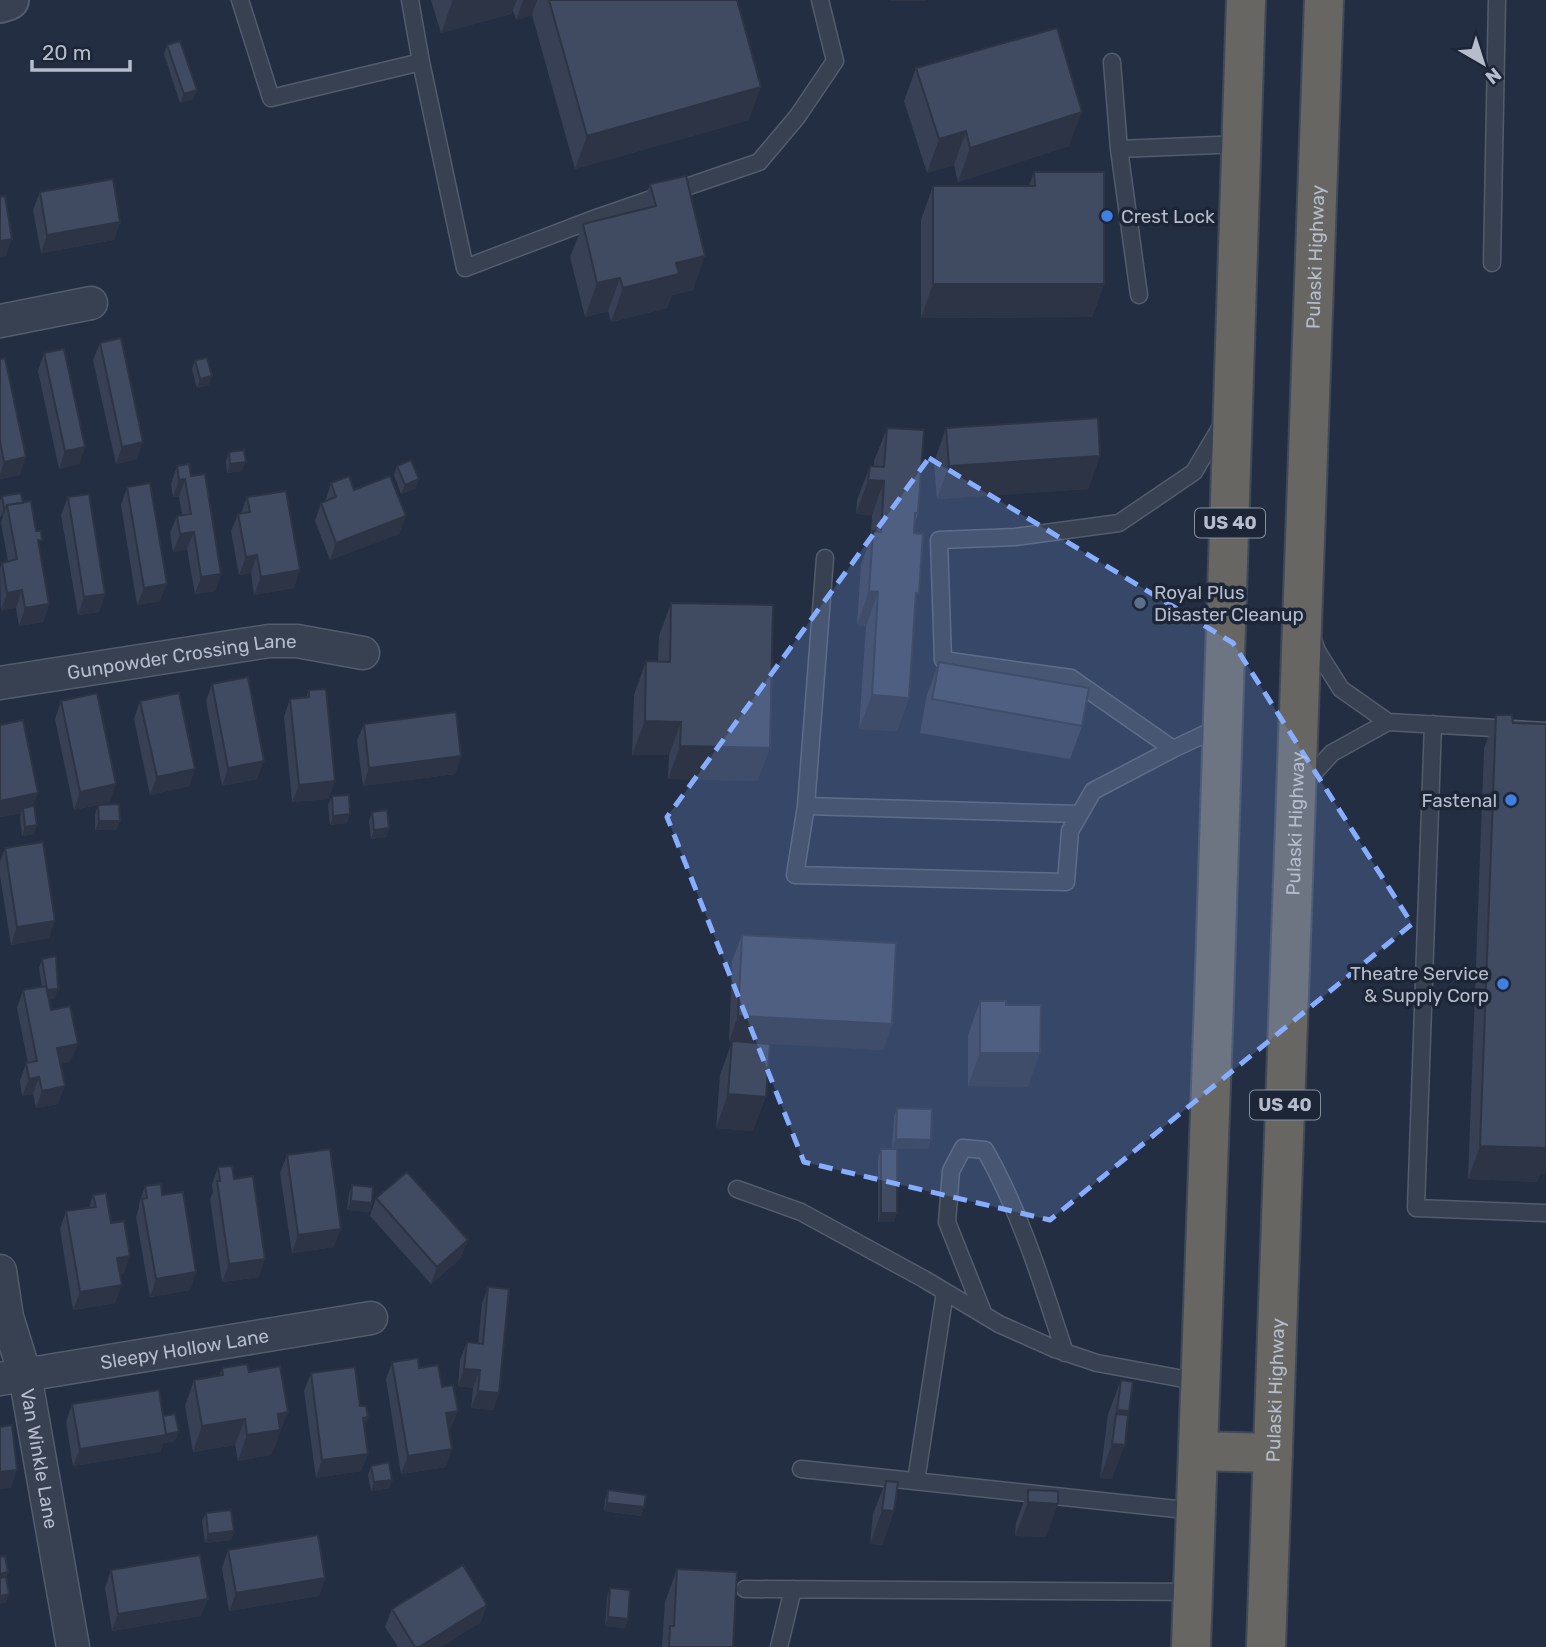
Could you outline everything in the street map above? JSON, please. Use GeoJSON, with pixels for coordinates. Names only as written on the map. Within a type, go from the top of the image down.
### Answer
{"type":"FeatureCollection","features":[{"type":"Feature","properties":{"kind":"highway","name":"US 40"},"geometry":{"type":"LineString","coordinates":[[1191,1647],[1246,0]]}},
{"type":"Feature","properties":{"kind":"highway","name":"Pulaski Highway"},"geometry":{"type":"LineString","coordinates":[[1266,1647],[1324,0]]}},
{"type":"Feature","properties":{"kind":"highway"},"geometry":{"type":"LineString","coordinates":[[1198,1451],[1273,1453]]}},
{"type":"Feature","properties":{"kind":"street"},"geometry":{"type":"LineString","coordinates":[[0,2],[9,0]]}},
{"type":"Feature","properties":{"kind":"street"},"geometry":{"type":"LineString","coordinates":[[0,321],[91,303]]}},
{"type":"Feature","properties":{"kind":"street","name":"Gunpowder Crossing Lane"},"geometry":{"type":"LineString","coordinates":[[0,683],[269,641],[297,641],[363,653]]}},
{"type":"Feature","properties":{"kind":"street","name":"Van Winkle Lane"},"geometry":{"type":"LineString","coordinates":[[0,1271],[13,1377],[73,1647]]}},
{"type":"Feature","properties":{"kind":"street","name":"Sleepy Hollow Lane"},"geometry":{"type":"LineString","coordinates":[[13,1377],[371,1318]]}},
{"type":"Feature","properties":{"kind":"lane"},"geometry":{"type":"LineString","coordinates":[[240,0],[271,98],[421,61]]}},
{"type":"Feature","properties":{"kind":"lane"},"geometry":{"type":"LineString","coordinates":[[410,0],[465,268],[599,217],[759,162],[797,117],[835,61],[820,0]]}},
{"type":"Feature","properties":{"kind":"lane"},"geometry":{"type":"LineString","coordinates":[[1492,263],[1497,0]]}},
{"type":"Feature","properties":{"kind":"lane"},"geometry":{"type":"LineString","coordinates":[[1112,61],[1119,149],[1139,295]]}},
{"type":"Feature","properties":{"kind":"lane"},"geometry":{"type":"LineString","coordinates":[[1119,149],[1242,144]]}},
{"type":"Feature","properties":{"kind":"lane"},"geometry":{"type":"LineString","coordinates":[[1173,749],[1071,678],[943,660],[939,540],[1015,537],[1119,523],[1194,472],[1233,406]]}},
{"type":"Feature","properties":{"kind":"lane"},"geometry":{"type":"LineString","coordinates":[[825,558],[806,806],[795,875],[1066,882],[1070,831],[1093,791],[1223,726]]}},
{"type":"Feature","properties":{"kind":"lane"},"geometry":{"type":"LineString","coordinates":[[1302,612],[1318,651],[1341,689],[1388,722]]}},
{"type":"Feature","properties":{"kind":"lane"},"geometry":{"type":"LineString","coordinates":[[1296,793],[1332,753],[1388,722],[1546,731]]}},
{"type":"Feature","properties":{"kind":"lane"},"geometry":{"type":"LineString","coordinates":[[1433,724],[1416,1209],[1546,1213]]}},
{"type":"Feature","properties":{"kind":"lane"},"geometry":{"type":"LineString","coordinates":[[806,806],[1080,814]]}},
{"type":"Feature","properties":{"kind":"lane"},"geometry":{"type":"LineString","coordinates":[[984,1315],[947,1222],[951,1171],[963,1148],[985,1150],[1001,1178],[1028,1243],[1065,1353]]}},
{"type":"Feature","properties":{"kind":"lane"},"geometry":{"type":"LineString","coordinates":[[737,1189],[801,1212],[999,1324],[1065,1353],[1097,1363],[1200,1382]]}},
{"type":"Feature","properties":{"kind":"lane"},"geometry":{"type":"LineString","coordinates":[[916,1481],[945,1292]]}},
{"type":"Feature","properties":{"kind":"lane"},"geometry":{"type":"LineString","coordinates":[[801,1469],[1195,1511]]}},
{"type":"Feature","properties":{"kind":"lane"},"geometry":{"type":"LineString","coordinates":[[745,1589],[1193,1592]]}},
{"type":"Feature","properties":{"kind":"lane"},"geometry":{"type":"LineString","coordinates":[[779,1647],[793,1590]]}},
{"type":"Feature","properties":{"kind":"highlighted area"},"geometry":{"type":"Polygon","coordinates":[[[929,458],[1233,643],[1412,924],[1050,1220],[804,1162],[667,817],[929,458]]]}},
{"type":"Feature","properties":{"kind":"building"},"geometry":{"type":"Polygon","coordinates":[[[549,0],[737,0],[761,87],[587,136],[549,0]]]}},
{"type":"Feature","properties":{"kind":"building"},"geometry":{"type":"Polygon","coordinates":[[[1057,28],[1082,112],[970,148],[966,131],[939,139],[916,68],[1057,28]]]}},
{"type":"Feature","properties":{"kind":"building"},"geometry":{"type":"Polygon","coordinates":[[[180,41],[197,90],[184,94],[167,45],[180,41]]]}},
{"type":"Feature","properties":{"kind":"building"},"geometry":{"type":"Polygon","coordinates":[[[1034,172],[1104,172],[1104,284],[933,284],[933,186],[1035,186],[1034,172]]]}},
{"type":"Feature","properties":{"kind":"building"},"geometry":{"type":"Polygon","coordinates":[[[686,176],[705,256],[676,263],[679,274],[623,288],[620,278],[597,283],[583,224],[656,206],[650,184],[686,176]]]}},
{"type":"Feature","properties":{"kind":"building"},"geometry":{"type":"Polygon","coordinates":[[[113,179],[120,222],[47,235],[40,192],[113,179]]]}},
{"type":"Feature","properties":{"kind":"building"},"geometry":{"type":"Polygon","coordinates":[[[5,196],[12,239],[0,241],[0,197],[5,196]]]}},
{"type":"Feature","properties":{"kind":"building"},"geometry":{"type":"Polygon","coordinates":[[[121,338],[143,442],[122,447],[100,343],[121,338]]]}},
{"type":"Feature","properties":{"kind":"building"},"geometry":{"type":"Polygon","coordinates":[[[64,349],[85,447],[65,451],[44,353],[64,349]]]}},
{"type":"Feature","properties":{"kind":"building"},"geometry":{"type":"Polygon","coordinates":[[[5,358],[26,457],[4,462],[0,441],[0,359],[5,358]]]}},
{"type":"Feature","properties":{"kind":"building"},"geometry":{"type":"Polygon","coordinates":[[[207,358],[212,376],[200,379],[195,360],[207,358]]]}},
{"type":"Feature","properties":{"kind":"building"},"geometry":{"type":"Polygon","coordinates":[[[1098,418],[1100,456],[949,466],[946,428],[1098,418]]]}},
{"type":"Feature","properties":{"kind":"building"},"geometry":{"type":"Polygon","coordinates":[[[887,428],[924,430],[914,533],[923,534],[909,698],[872,695],[878,592],[869,591],[873,531],[881,532],[884,481],[868,480],[870,466],[884,467],[887,428]]]}},
{"type":"Feature","properties":{"kind":"building"},"geometry":{"type":"Polygon","coordinates":[[[244,450],[246,462],[230,464],[229,452],[244,450]]]}},
{"type":"Feature","properties":{"kind":"building"},"geometry":{"type":"Polygon","coordinates":[[[411,460],[419,479],[405,485],[397,466],[411,460]]]}},
{"type":"Feature","properties":{"kind":"building"},"geometry":{"type":"Polygon","coordinates":[[[189,464],[191,476],[205,474],[221,574],[201,577],[194,532],[180,534],[177,516],[191,514],[185,479],[179,480],[177,466],[189,464]]]}},
{"type":"Feature","properties":{"kind":"building"},"geometry":{"type":"Polygon","coordinates":[[[349,476],[354,490],[390,476],[406,516],[336,543],[321,503],[336,497],[331,483],[349,476]]]}},
{"type":"Feature","properties":{"kind":"building"},"geometry":{"type":"Polygon","coordinates":[[[150,483],[167,584],[144,588],[127,487],[150,483]]]}},
{"type":"Feature","properties":{"kind":"building"},"geometry":{"type":"Polygon","coordinates":[[[286,491],[300,570],[261,577],[257,555],[246,557],[238,514],[250,512],[247,497],[286,491]]]}},
{"type":"Feature","properties":{"kind":"building"},"geometry":{"type":"Polygon","coordinates":[[[21,493],[23,503],[7,505],[4,508],[2,496],[21,493]]]}},
{"type":"Feature","properties":{"kind":"building"},"geometry":{"type":"Polygon","coordinates":[[[89,494],[105,594],[84,597],[68,497],[89,494]]]}},
{"type":"Feature","properties":{"kind":"building"},"geometry":{"type":"Polygon","coordinates":[[[31,501],[36,531],[41,531],[42,540],[38,540],[49,604],[25,608],[22,590],[7,593],[2,563],[17,559],[7,505],[31,501]]]}},
{"type":"Feature","properties":{"kind":"building"},"geometry":{"type":"Polygon","coordinates":[[[671,603],[773,605],[770,748],[680,746],[681,722],[645,721],[646,661],[670,662],[671,603]]]}},
{"type":"Feature","properties":{"kind":"building"},"geometry":{"type":"Polygon","coordinates":[[[939,662],[1089,688],[1082,726],[932,699],[939,662]]]}},
{"type":"Feature","properties":{"kind":"building"},"geometry":{"type":"Polygon","coordinates":[[[248,677],[264,761],[228,768],[212,684],[248,677]]]}},
{"type":"Feature","properties":{"kind":"building"},"geometry":{"type":"Polygon","coordinates":[[[326,689],[335,781],[299,785],[290,699],[309,697],[309,690],[326,689]]]}},
{"type":"Feature","properties":{"kind":"building"},"geometry":{"type":"Polygon","coordinates":[[[97,693],[116,784],[80,792],[61,701],[97,693]]]}},
{"type":"Feature","properties":{"kind":"building"},"geometry":{"type":"Polygon","coordinates":[[[179,693],[195,769],[157,777],[140,701],[179,693]]]}},
{"type":"Feature","properties":{"kind":"building"},"geometry":{"type":"Polygon","coordinates":[[[456,712],[461,756],[369,768],[364,724],[456,712]]]}},
{"type":"Feature","properties":{"kind":"building"},"geometry":{"type":"Polygon","coordinates":[[[1496,715],[1512,715],[1513,723],[1546,724],[1546,1148],[1480,1146],[1496,715]]]}},
{"type":"Feature","properties":{"kind":"building"},"geometry":{"type":"Polygon","coordinates":[[[23,720],[38,793],[0,801],[0,725],[23,720]]]}},
{"type":"Feature","properties":{"kind":"building"},"geometry":{"type":"Polygon","coordinates":[[[349,795],[350,814],[333,816],[332,796],[349,795]]]}},
{"type":"Feature","properties":{"kind":"building"},"geometry":{"type":"Polygon","coordinates":[[[119,804],[120,821],[99,821],[98,805],[119,804]]]}},
{"type":"Feature","properties":{"kind":"building"},"geometry":{"type":"Polygon","coordinates":[[[34,806],[37,825],[25,827],[23,808],[34,806]]]}},
{"type":"Feature","properties":{"kind":"building"},"geometry":{"type":"Polygon","coordinates":[[[387,810],[389,828],[374,830],[372,812],[387,810]]]}},
{"type":"Feature","properties":{"kind":"building"},"geometry":{"type":"Polygon","coordinates":[[[43,842],[55,921],[17,927],[5,848],[43,842]]]}},
{"type":"Feature","properties":{"kind":"building"},"geometry":{"type":"Polygon","coordinates":[[[742,935],[896,943],[892,1024],[738,1016],[742,935]]]}},
{"type":"Feature","properties":{"kind":"building"},"geometry":{"type":"Polygon","coordinates":[[[56,956],[58,989],[47,990],[42,959],[56,956]]]}},
{"type":"Feature","properties":{"kind":"building"},"geometry":{"type":"Polygon","coordinates":[[[46,986],[51,1010],[70,1006],[78,1044],[57,1048],[65,1086],[42,1091],[39,1077],[29,1079],[26,1063],[37,1061],[23,990],[46,986]]]}},
{"type":"Feature","properties":{"kind":"building"},"geometry":{"type":"Polygon","coordinates":[[[980,1001],[1006,1001],[1006,1005],[1041,1005],[1040,1053],[980,1053],[980,1001]]]}},
{"type":"Feature","properties":{"kind":"building"},"geometry":{"type":"Polygon","coordinates":[[[732,1041],[770,1044],[766,1097],[728,1094],[732,1041]]]}},
{"type":"Feature","properties":{"kind":"building"},"geometry":{"type":"Polygon","coordinates":[[[897,1108],[932,1109],[931,1140],[896,1139],[897,1108]]]}},
{"type":"Feature","properties":{"kind":"building"},"geometry":{"type":"Polygon","coordinates":[[[330,1149],[341,1229],[298,1235],[287,1155],[330,1149]]]}},
{"type":"Feature","properties":{"kind":"building"},"geometry":{"type":"Polygon","coordinates":[[[881,1149],[897,1149],[897,1213],[881,1213],[881,1149]]]}},
{"type":"Feature","properties":{"kind":"building"},"geometry":{"type":"Polygon","coordinates":[[[232,1166],[234,1179],[253,1176],[265,1259],[229,1264],[217,1181],[220,1181],[218,1167],[232,1166]]]}},
{"type":"Feature","properties":{"kind":"building"},"geometry":{"type":"Polygon","coordinates":[[[407,1172],[468,1240],[437,1267],[376,1198],[407,1172]]]}},
{"type":"Feature","properties":{"kind":"building"},"geometry":{"type":"Polygon","coordinates":[[[161,1184],[162,1195],[183,1192],[196,1272],[156,1279],[142,1199],[147,1198],[145,1186],[161,1184]]]}},
{"type":"Feature","properties":{"kind":"building"},"geometry":{"type":"Polygon","coordinates":[[[352,1185],[373,1187],[372,1203],[351,1201],[352,1185]]]}},
{"type":"Feature","properties":{"kind":"building"},"geometry":{"type":"Polygon","coordinates":[[[106,1193],[111,1223],[124,1221],[130,1256],[117,1258],[122,1285],[80,1292],[66,1211],[96,1207],[93,1195],[106,1193]]]}},
{"type":"Feature","properties":{"kind":"building"},"geometry":{"type":"Polygon","coordinates":[[[488,1287],[509,1289],[499,1393],[478,1391],[480,1370],[464,1369],[467,1342],[483,1344],[488,1287]]]}},
{"type":"Feature","properties":{"kind":"building"},"geometry":{"type":"Polygon","coordinates":[[[418,1358],[419,1368],[438,1365],[442,1387],[453,1385],[458,1411],[446,1413],[452,1449],[408,1456],[392,1362],[418,1358]]]}},
{"type":"Feature","properties":{"kind":"building"},"geometry":{"type":"Polygon","coordinates":[[[247,1364],[249,1372],[280,1366],[288,1412],[278,1414],[280,1430],[247,1435],[245,1419],[202,1426],[194,1380],[223,1375],[222,1368],[247,1364]]]}},
{"type":"Feature","properties":{"kind":"building"},"geometry":{"type":"Polygon","coordinates":[[[355,1367],[360,1406],[366,1406],[368,1417],[363,1418],[368,1454],[322,1460],[311,1373],[355,1367]]]}},
{"type":"Feature","properties":{"kind":"building"},"geometry":{"type":"Polygon","coordinates":[[[1121,1380],[1133,1382],[1129,1411],[1117,1410],[1121,1380]]]}},
{"type":"Feature","properties":{"kind":"building"},"geometry":{"type":"Polygon","coordinates":[[[159,1390],[166,1435],[80,1449],[72,1404],[159,1390]]]}},
{"type":"Feature","properties":{"kind":"building"},"geometry":{"type":"Polygon","coordinates":[[[175,1414],[179,1432],[166,1434],[163,1416],[175,1414]]]}},
{"type":"Feature","properties":{"kind":"building"},"geometry":{"type":"Polygon","coordinates":[[[1116,1414],[1128,1415],[1125,1445],[1112,1444],[1116,1414]]]}},
{"type":"Feature","properties":{"kind":"building"},"geometry":{"type":"Polygon","coordinates":[[[12,1425],[17,1470],[0,1472],[0,1427],[12,1425]]]}},
{"type":"Feature","properties":{"kind":"building"},"geometry":{"type":"Polygon","coordinates":[[[389,1462],[392,1480],[374,1482],[371,1466],[389,1462]]]}},
{"type":"Feature","properties":{"kind":"building"},"geometry":{"type":"Polygon","coordinates":[[[886,1481],[898,1482],[894,1511],[882,1510],[886,1481]]]}},
{"type":"Feature","properties":{"kind":"building"},"geometry":{"type":"Polygon","coordinates":[[[608,1490],[646,1495],[644,1507],[607,1503],[608,1490]]]}},
{"type":"Feature","properties":{"kind":"building"},"geometry":{"type":"Polygon","coordinates":[[[1028,1490],[1058,1491],[1058,1504],[1028,1502],[1028,1490]]]}},
{"type":"Feature","properties":{"kind":"building"},"geometry":{"type":"Polygon","coordinates":[[[231,1510],[234,1531],[208,1534],[206,1513],[231,1510]]]}},
{"type":"Feature","properties":{"kind":"building"},"geometry":{"type":"Polygon","coordinates":[[[318,1535],[325,1578],[236,1593],[228,1550],[318,1535]]]}},
{"type":"Feature","properties":{"kind":"building"},"geometry":{"type":"Polygon","coordinates":[[[200,1555],[208,1599],[118,1614],[111,1570],[200,1555]]]}},
{"type":"Feature","properties":{"kind":"building"},"geometry":{"type":"Polygon","coordinates":[[[5,1556],[8,1572],[0,1574],[0,1557],[5,1556]]]}},
{"type":"Feature","properties":{"kind":"building"},"geometry":{"type":"Polygon","coordinates":[[[463,1565],[487,1605],[415,1647],[392,1609],[463,1565]]]}},
{"type":"Feature","properties":{"kind":"building"},"geometry":{"type":"Polygon","coordinates":[[[677,1569],[737,1572],[733,1647],[669,1647],[670,1626],[674,1626],[677,1569]]]}},
{"type":"Feature","properties":{"kind":"building"},"geometry":{"type":"Polygon","coordinates":[[[6,1577],[9,1594],[0,1596],[0,1578],[6,1577]]]}},
{"type":"Feature","properties":{"kind":"building"},"geometry":{"type":"Polygon","coordinates":[[[610,1588],[630,1590],[628,1619],[608,1617],[610,1588]]]}},
{"type":"Feature","properties":{"kind":"place","name":"Crest Lock"},"geometry":{"type":"Point","coordinates":[1107,216]}},
{"type":"Feature","properties":{"kind":"place","name":"Royal Plus Disaster Cleanup"},"geometry":{"type":"Point","coordinates":[1140,603]}},
{"type":"Feature","properties":{"kind":"place","name":"Fastenal"},"geometry":{"type":"Point","coordinates":[1511,800]}},
{"type":"Feature","properties":{"kind":"place","name":"Theatre Service & Supply Corp"},"geometry":{"type":"Point","coordinates":[1503,984]}}]}
